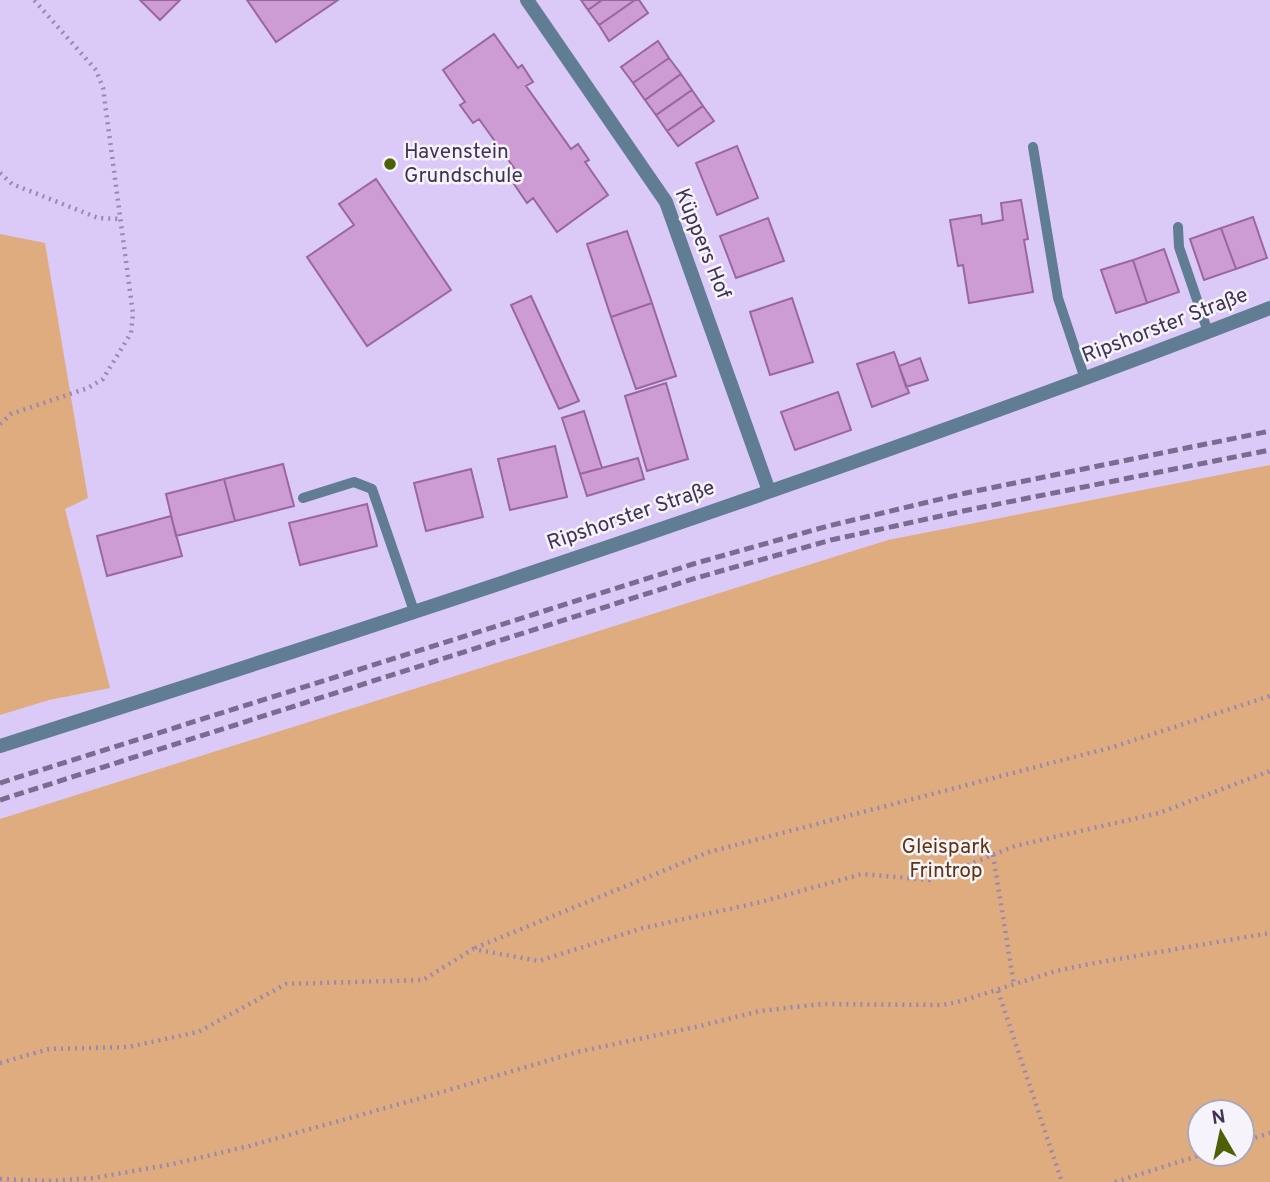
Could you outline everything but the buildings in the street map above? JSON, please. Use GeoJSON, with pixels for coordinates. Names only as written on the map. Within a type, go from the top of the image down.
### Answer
{"type":"FeatureCollection","features":[{"type":"Feature","properties":{"kind":"street","name":"Küppers Hof"},"geometry":{"type":"LineString","coordinates":[[527,0],[666,202],[769,491]]}},
{"type":"Feature","properties":{"kind":"street","name":"Ripshorster Straße"},"geometry":{"type":"LineString","coordinates":[[0,746],[414,611],[769,491],[1085,379],[1270,308]]}},
{"type":"Feature","properties":{"kind":"lane"},"geometry":{"type":"LineString","coordinates":[[1033,147],[1058,298],[1085,379]]}},
{"type":"Feature","properties":{"kind":"lane"},"geometry":{"type":"LineString","coordinates":[[1178,227],[1179,247],[1208,332]]}},
{"type":"Feature","properties":{"kind":"lane"},"geometry":{"type":"LineString","coordinates":[[303,498],[354,482],[372,489],[414,611]]}},
{"type":"Feature","properties":{"kind":"path"},"geometry":{"type":"LineString","coordinates":[[0,424],[11,414],[88,388],[103,379],[131,333],[133,314],[103,88],[96,71],[34,0]]}},
{"type":"Feature","properties":{"kind":"path"},"geometry":{"type":"LineString","coordinates":[[0,173],[12,184],[98,218],[121,219]]}},
{"type":"Feature","properties":{"kind":"path"},"geometry":{"type":"LineString","coordinates":[[0,1063],[48,1049],[128,1047],[198,1032],[286,984],[423,980],[473,949],[709,852],[1113,747],[1270,696]]}},
{"type":"Feature","properties":{"kind":"path"},"geometry":{"type":"LineString","coordinates":[[473,949],[539,961],[643,928],[761,902],[862,874],[930,880],[1015,846],[1160,813],[1270,771]]}},
{"type":"Feature","properties":{"kind":"path"},"geometry":{"type":"LineString","coordinates":[[993,855],[1014,985]]}},
{"type":"Feature","properties":{"kind":"path"},"geometry":{"type":"LineString","coordinates":[[0,1179],[49,1181],[94,1178],[173,1164],[425,1097],[577,1052],[760,1011],[822,1003],[942,1005],[1095,962],[1270,933]]}},
{"type":"Feature","properties":{"kind":"path"},"geometry":{"type":"LineString","coordinates":[[998,991],[1062,1182]]}},
{"type":"Feature","properties":{"kind":"path"},"geometry":{"type":"LineString","coordinates":[[1115,1182],[1186,1160]]}},
{"type":"Feature","properties":{"kind":"green space"},"geometry":{"type":"Polygon","coordinates":[[[0,234],[45,243],[88,498],[65,509],[110,688],[49,700],[0,715],[0,234]]]}},
{"type":"Feature","properties":{"kind":"green space","name":"Gleispark Frintrop"},"geometry":{"type":"Polygon","coordinates":[[[1270,465],[1270,1182],[0,1182],[0,819],[888,540],[1270,465]]]}},
{"type":"Feature","properties":{"kind":"railway"},"geometry":{"type":"LineString","coordinates":[[0,783],[693,564],[828,526],[966,493],[1270,431]]}},
{"type":"Feature","properties":{"kind":"railway"},"geometry":{"type":"LineString","coordinates":[[0,800],[696,578],[831,540],[1270,450]]}},
{"type":"Feature","properties":{"kind":"place","name":"Havenstein Grundschule"},"geometry":{"type":"Point","coordinates":[390,164]}}]}
